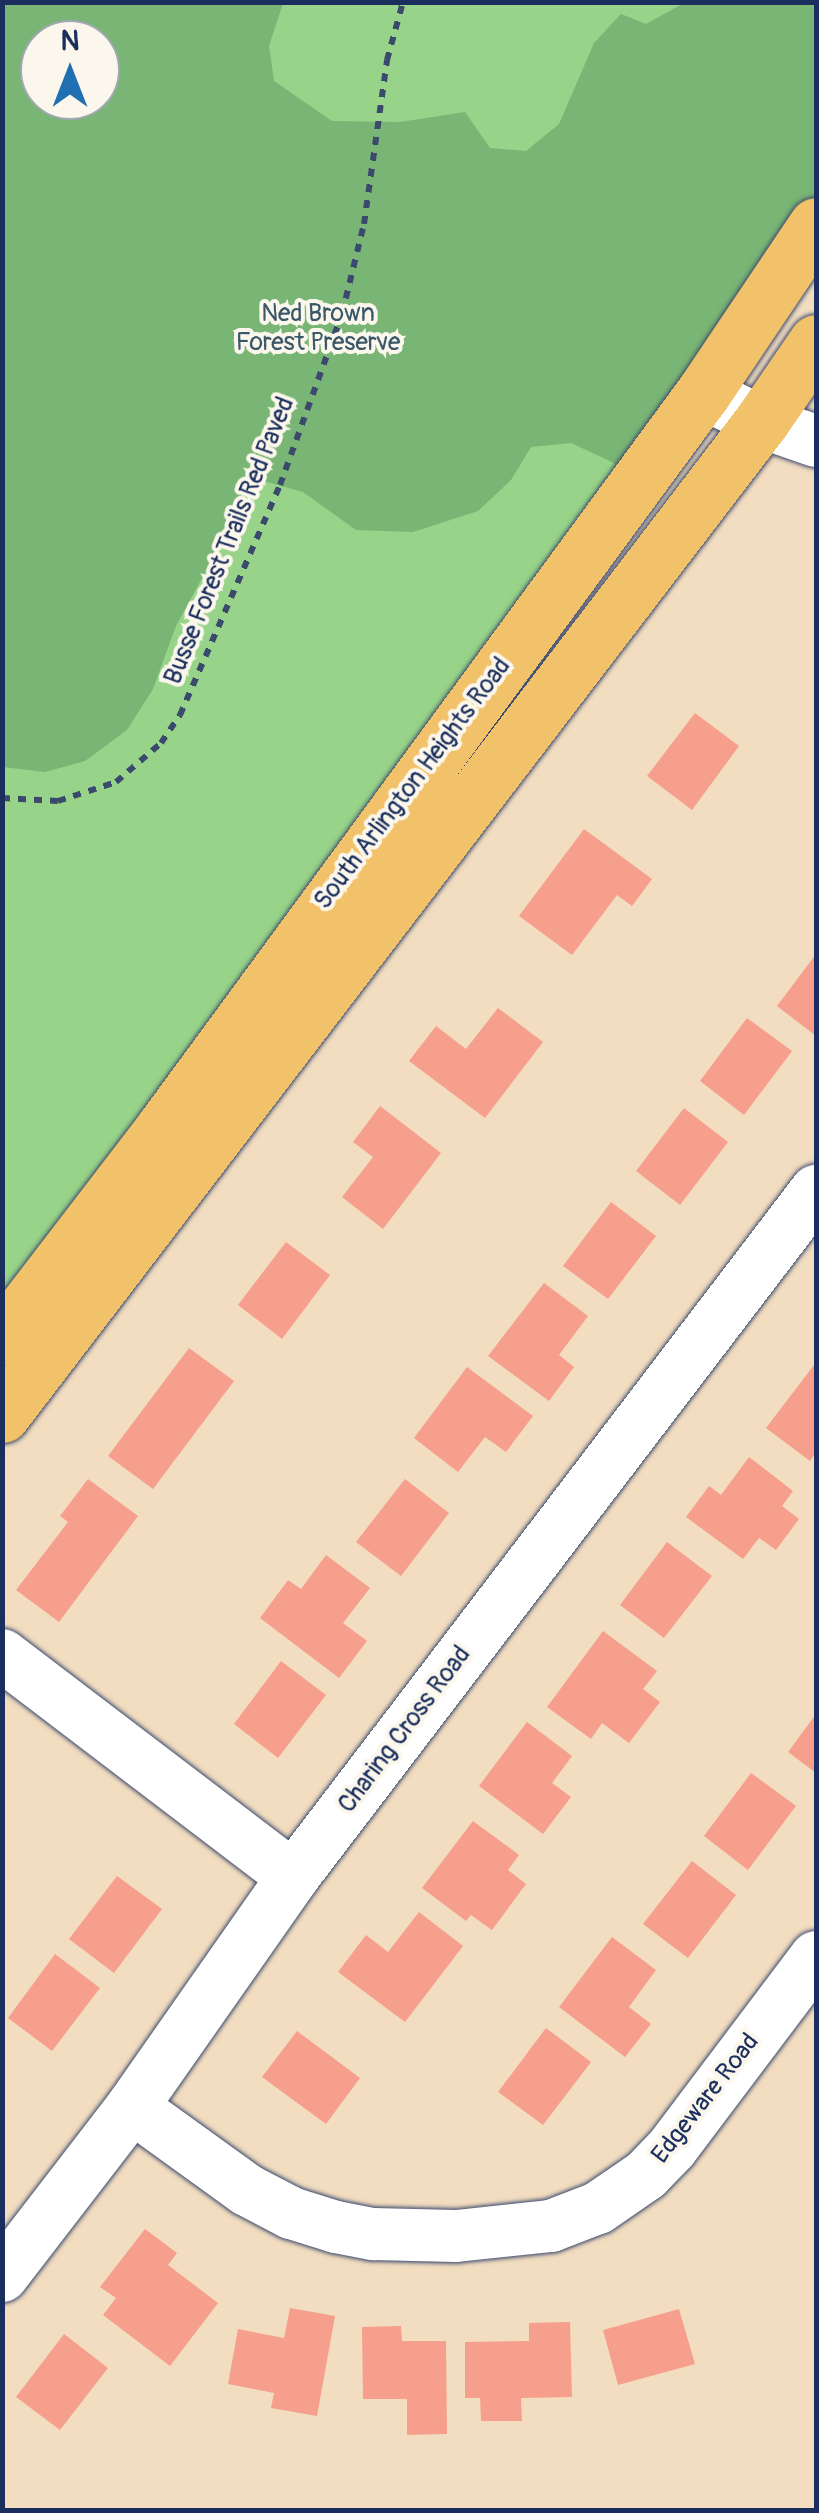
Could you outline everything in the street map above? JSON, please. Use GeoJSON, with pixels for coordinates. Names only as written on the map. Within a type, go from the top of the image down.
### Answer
{"type":"FeatureCollection","features":[{"type":"Feature","properties":{"kind":"main road","name":"South Arlington Heights Road"},"geometry":{"type":"LineString","coordinates":[[2,1338],[163,1128],[703,393],[816,224]]}},
{"type":"Feature","properties":{"kind":"main road"},"geometry":{"type":"LineString","coordinates":[[2,1415],[811,361]]}},
{"type":"Feature","properties":{"kind":"street"},"geometry":{"type":"LineString","coordinates":[[746,330],[811,361]]}},
{"type":"Feature","properties":{"kind":"street"},"geometry":{"type":"LineString","coordinates":[[703,393],[761,422],[816,441]]}},
{"type":"Feature","properties":{"kind":"street","name":"Charing Cross Road"},"geometry":{"type":"LineString","coordinates":[[2,2276],[132,2107],[292,1877],[816,1191]]}},
{"type":"Feature","properties":{"kind":"street"},"geometry":{"type":"LineString","coordinates":[[2,1655],[292,1877]]}},
{"type":"Feature","properties":{"kind":"street","name":"Edgeware Road"},"geometry":{"type":"LineString","coordinates":[[132,2107],[246,2190],[291,2213],[336,2227],[374,2234],[456,2236],[551,2226],[598,2208],[646,2175],[672,2148],[816,1957]]}},
{"type":"Feature","properties":{"kind":"path","name":"Busse Forest Trails Red Paved"},"geometry":{"type":"LineString","coordinates":[[2,798],[58,802],[116,782],[161,743],[180,715],[280,485],[342,314],[364,224],[387,60],[403,2]]}},
{"type":"Feature","properties":{"kind":"green space","name":"Ned Brown Forest Preserve"},"geometry":{"type":"Polygon","coordinates":[[[3,3],[816,3],[612,462],[636,484],[3,1338],[3,3]]]}},
{"type":"Feature","properties":{"kind":"green space","name":"Ned Brown Forest Preserve"},"geometry":{"type":"Polygon","coordinates":[[[3,3],[283,3],[269,46],[274,81],[332,121],[400,122],[465,112],[490,148],[526,151],[559,124],[594,43],[621,14],[646,24],[684,3],[816,3],[816,225],[636,484],[612,462],[571,443],[531,447],[511,480],[478,511],[413,532],[356,530],[303,492],[256,479],[176,626],[153,689],[127,730],[85,761],[45,772],[3,767],[3,3]]]}},
{"type":"Feature","properties":{"kind":"building"},"geometry":{"type":"Polygon","coordinates":[[[695,713],[739,746],[692,810],[647,776],[695,713]]]}},
{"type":"Feature","properties":{"kind":"building"},"geometry":{"type":"Polygon","coordinates":[[[584,829],[652,879],[632,906],[617,895],[572,955],[519,916],[584,829]]]}},
{"type":"Feature","properties":{"kind":"building"},"geometry":{"type":"Polygon","coordinates":[[[816,954],[816,1036],[777,1006],[816,954]]]}},
{"type":"Feature","properties":{"kind":"building"},"geometry":{"type":"Polygon","coordinates":[[[498,1008],[543,1042],[485,1118],[409,1061],[436,1026],[466,1049],[498,1008]]]}},
{"type":"Feature","properties":{"kind":"building"},"geometry":{"type":"Polygon","coordinates":[[[747,1018],[792,1051],[744,1115],[700,1081],[747,1018]]]}},
{"type":"Feature","properties":{"kind":"building"},"geometry":{"type":"Polygon","coordinates":[[[380,1106],[441,1153],[383,1229],[342,1197],[373,1157],[353,1142],[380,1106]]]}},
{"type":"Feature","properties":{"kind":"building"},"geometry":{"type":"Polygon","coordinates":[[[684,1108],[728,1142],[680,1205],[636,1171],[684,1108]]]}},
{"type":"Feature","properties":{"kind":"building"},"geometry":{"type":"Polygon","coordinates":[[[611,1202],[656,1236],[608,1299],[563,1266],[611,1202]]]}},
{"type":"Feature","properties":{"kind":"building"},"geometry":{"type":"Polygon","coordinates":[[[286,1242],[330,1275],[282,1339],[238,1305],[286,1242]]]}},
{"type":"Feature","properties":{"kind":"building"},"geometry":{"type":"Polygon","coordinates":[[[544,1283],[588,1316],[559,1355],[574,1367],[549,1401],[488,1356],[544,1283]]]}},
{"type":"Feature","properties":{"kind":"building"},"geometry":{"type":"Polygon","coordinates":[[[189,1348],[234,1381],[153,1489],[108,1456],[189,1348]]]}},
{"type":"Feature","properties":{"kind":"building"},"geometry":{"type":"Polygon","coordinates":[[[814,1365],[816,1452],[810,1461],[766,1428],[814,1365]]]}},
{"type":"Feature","properties":{"kind":"building"},"geometry":{"type":"Polygon","coordinates":[[[467,1367],[533,1416],[506,1452],[485,1437],[458,1472],[414,1438],[467,1367]]]}},
{"type":"Feature","properties":{"kind":"building"},"geometry":{"type":"Polygon","coordinates":[[[749,1457],[793,1491],[782,1506],[799,1519],[776,1550],[759,1538],[743,1559],[686,1517],[709,1486],[721,1495],[749,1457]]]}},
{"type":"Feature","properties":{"kind":"building"},"geometry":{"type":"Polygon","coordinates":[[[88,1479],[138,1516],[59,1622],[16,1590],[68,1522],[60,1516],[88,1479]]]}},
{"type":"Feature","properties":{"kind":"building"},"geometry":{"type":"Polygon","coordinates":[[[405,1479],[449,1513],[401,1576],[356,1542],[405,1479]]]}},
{"type":"Feature","properties":{"kind":"building"},"geometry":{"type":"Polygon","coordinates":[[[667,1542],[712,1576],[664,1638],[620,1605],[667,1542]]]}},
{"type":"Feature","properties":{"kind":"building"},"geometry":{"type":"Polygon","coordinates":[[[326,1555],[370,1588],[343,1623],[367,1641],[339,1678],[260,1618],[288,1580],[301,1589],[326,1555]]]}},
{"type":"Feature","properties":{"kind":"building"},"geometry":{"type":"Polygon","coordinates":[[[603,1631],[657,1671],[643,1689],[660,1702],[629,1743],[602,1723],[591,1739],[547,1707],[603,1631]]]}},
{"type":"Feature","properties":{"kind":"building"},"geometry":{"type":"Polygon","coordinates":[[[281,1661],[326,1695],[278,1758],[234,1724],[281,1661]]]}},
{"type":"Feature","properties":{"kind":"building"},"geometry":{"type":"Polygon","coordinates":[[[816,1714],[816,1773],[788,1752],[816,1714]]]}},
{"type":"Feature","properties":{"kind":"building"},"geometry":{"type":"Polygon","coordinates":[[[527,1722],[572,1756],[552,1783],[571,1797],[543,1834],[479,1786],[527,1722]]]}},
{"type":"Feature","properties":{"kind":"building"},"geometry":{"type":"Polygon","coordinates":[[[751,1773],[796,1806],[748,1870],[704,1836],[751,1773]]]}},
{"type":"Feature","properties":{"kind":"building"},"geometry":{"type":"Polygon","coordinates":[[[473,1821],[519,1855],[508,1870],[526,1884],[492,1930],[471,1915],[466,1921],[422,1888],[473,1821]]]}},
{"type":"Feature","properties":{"kind":"building"},"geometry":{"type":"Polygon","coordinates":[[[692,1861],[736,1895],[688,1958],[643,1924],[692,1861]]]}},
{"type":"Feature","properties":{"kind":"building"},"geometry":{"type":"Polygon","coordinates":[[[117,1876],[162,1909],[114,1973],[69,1939],[117,1876]]]}},
{"type":"Feature","properties":{"kind":"building"},"geometry":{"type":"Polygon","coordinates":[[[419,1912],[463,1946],[405,2022],[338,1972],[366,1935],[388,1952],[419,1912]]]}},
{"type":"Feature","properties":{"kind":"building"},"geometry":{"type":"Polygon","coordinates":[[[612,1937],[656,1970],[629,2007],[651,2024],[625,2057],[559,2007],[612,1937]]]}},
{"type":"Feature","properties":{"kind":"building"},"geometry":{"type":"Polygon","coordinates":[[[55,1954],[100,1988],[52,2051],[8,2018],[55,1954]]]}},
{"type":"Feature","properties":{"kind":"building"},"geometry":{"type":"Polygon","coordinates":[[[546,2028],[591,2062],[543,2125],[498,2092],[546,2028]]]}},
{"type":"Feature","properties":{"kind":"building"},"geometry":{"type":"Polygon","coordinates":[[[297,2031],[360,2078],[326,2124],[262,2077],[297,2031]]]}},
{"type":"Feature","properties":{"kind":"building"},"geometry":{"type":"Polygon","coordinates":[[[145,2229],[177,2253],[168,2265],[218,2303],[170,2366],[103,2315],[116,2298],[100,2287],[145,2229]]]}},
{"type":"Feature","properties":{"kind":"building"},"geometry":{"type":"Polygon","coordinates":[[[290,2308],[335,2316],[317,2416],[271,2408],[274,2393],[228,2384],[238,2329],[284,2338],[290,2308]]]}},
{"type":"Feature","properties":{"kind":"building"},"geometry":{"type":"Polygon","coordinates":[[[679,2309],[695,2364],[618,2385],[603,2330],[679,2309]]]}},
{"type":"Feature","properties":{"kind":"building"},"geometry":{"type":"Polygon","coordinates":[[[570,2322],[572,2397],[521,2398],[522,2421],[481,2421],[480,2398],[465,2398],[465,2342],[529,2341],[529,2323],[570,2322]]]}},
{"type":"Feature","properties":{"kind":"building"},"geometry":{"type":"Polygon","coordinates":[[[401,2326],[402,2341],[446,2341],[447,2434],[407,2435],[407,2399],[363,2399],[362,2327],[401,2326]]]}},
{"type":"Feature","properties":{"kind":"building"},"geometry":{"type":"Polygon","coordinates":[[[64,2334],[108,2368],[60,2430],[16,2397],[64,2334]]]}}]}
